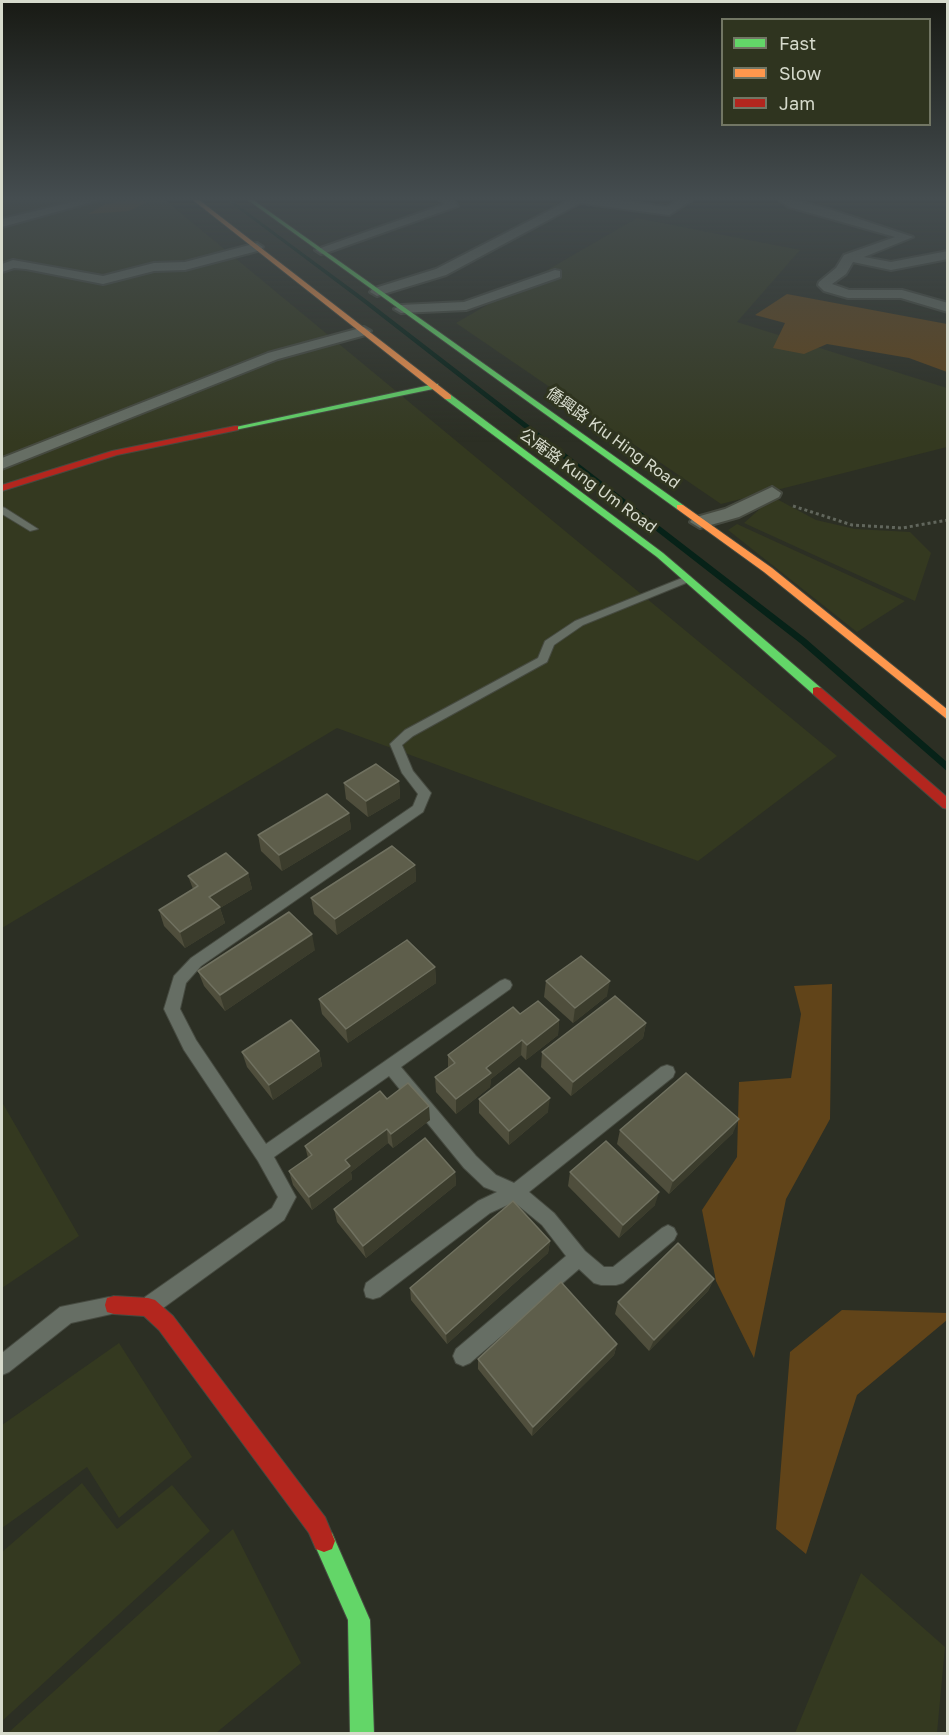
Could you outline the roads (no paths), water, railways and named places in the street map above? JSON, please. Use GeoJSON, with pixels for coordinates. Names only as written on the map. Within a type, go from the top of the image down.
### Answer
{"type":"FeatureCollection","features":[{"type":"Feature","properties":{"kind":"street","name":"公庵路 Kung Um Road"},"geometry":{"type":"LineString","coordinates":[[300,281],[507,443],[660,555],[948,805]]}},
{"type":"Feature","properties":{"kind":"street","name":"僑興路 Kiu Hing Road"},"geometry":{"type":"LineString","coordinates":[[362,281],[768,570],[948,716]]}},
{"type":"Feature","properties":{"kind":"street"},"geometry":{"type":"LineString","coordinates":[[377,292],[412,281]]}},
{"type":"Feature","properties":{"kind":"street"},"geometry":{"type":"LineString","coordinates":[[401,309],[466,306],[536,281]]}},
{"type":"Feature","properties":{"kind":"street"},"geometry":{"type":"LineString","coordinates":[[829,281],[825,285],[848,294],[902,294],[948,308]]}},
{"type":"Feature","properties":{"kind":"street"},"geometry":{"type":"LineString","coordinates":[[2,464],[273,356],[364,331]]}},
{"type":"Feature","properties":{"kind":"street"},"geometry":{"type":"LineString","coordinates":[[2,488],[115,453],[435,386]]}},
{"type":"Feature","properties":{"kind":"street"},"geometry":{"type":"LineString","coordinates":[[700,522],[732,513],[772,493]]}},
{"type":"Feature","properties":{"kind":"street"},"geometry":{"type":"LineString","coordinates":[[114,1305],[148,1307],[166,1323],[317,1525],[359,1620],[362,1734]]}},
{"type":"Feature","properties":{"kind":"lane"},"geometry":{"type":"LineString","coordinates":[[2,510],[33,529]]}},
{"type":"Feature","properties":{"kind":"lane"},"geometry":{"type":"LineString","coordinates":[[148,1307],[278,1214],[287,1197],[264,1155],[190,1045],[172,1010],[179,980],[196,962],[418,809],[425,793],[408,773],[396,744],[409,733],[543,660],[549,643],[579,624],[687,579]]}},
{"type":"Feature","properties":{"kind":"lane"},"geometry":{"type":"LineString","coordinates":[[264,1155],[505,985]]}},
{"type":"Feature","properties":{"kind":"lane"},"geometry":{"type":"LineString","coordinates":[[390,1066],[470,1162],[490,1181],[516,1192],[548,1219],[579,1257],[601,1276],[616,1276],[668,1234]]}},
{"type":"Feature","properties":{"kind":"lane"},"geometry":{"type":"LineString","coordinates":[[373,1290],[484,1207],[516,1192],[667,1072]]}},
{"type":"Feature","properties":{"kind":"lane"},"geometry":{"type":"LineString","coordinates":[[463,1356],[579,1257]]}},
{"type":"Feature","properties":{"kind":"lane"},"geometry":{"type":"LineString","coordinates":[[2,1365],[67,1314],[114,1305]]}},
{"type":"Feature","properties":{"kind":"waterway"},"geometry":{"type":"LineString","coordinates":[[338,281],[803,641],[948,769]]}}]}
